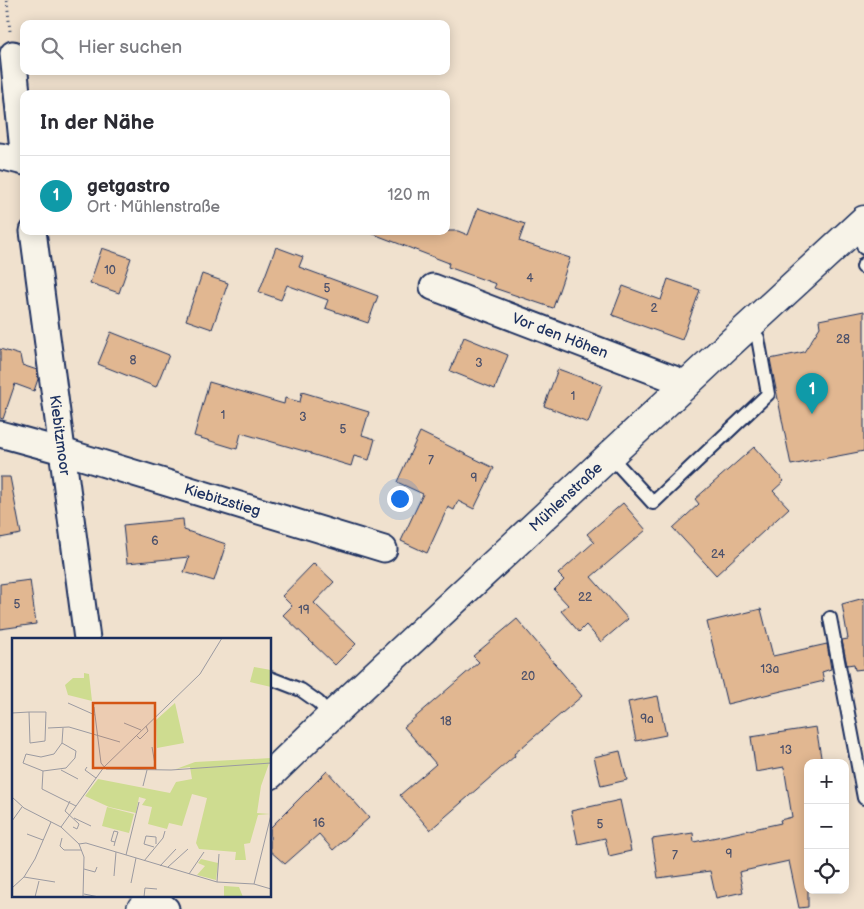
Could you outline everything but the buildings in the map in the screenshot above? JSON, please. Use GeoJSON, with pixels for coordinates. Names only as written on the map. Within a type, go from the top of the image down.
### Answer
{"type":"FeatureCollection","features":[{"type":"Feature","properties":{"kind":"main road","name":"Mühlenstraße"},"geometry":{"type":"LineString","coordinates":[[271,774],[687,384],[748,328],[860,233]]}},
{"type":"Feature","properties":{"kind":"street"},"geometry":{"type":"LineString","coordinates":[[13,54],[20,122]]}},
{"type":"Feature","properties":{"kind":"street"},"geometry":{"type":"LineString","coordinates":[[0,156],[20,160]]}},
{"type":"Feature","properties":{"kind":"street","name":"Kiebitzmoor"},"geometry":{"type":"LineString","coordinates":[[34,235],[88,638]]}},
{"type":"Feature","properties":{"kind":"street","name":"Vor den Höhen"},"geometry":{"type":"LineString","coordinates":[[433,287],[687,384]]}},
{"type":"Feature","properties":{"kind":"street","name":"Kiebitzstieg"},"geometry":{"type":"LineString","coordinates":[[0,434],[62,451],[384,549]]}},
{"type":"Feature","properties":{"kind":"lane"},"geometry":{"type":"LineString","coordinates":[[610,456],[653,503],[768,394],[758,338],[748,328]]}},
{"type":"Feature","properties":{"kind":"lane"},"geometry":{"type":"LineString","coordinates":[[830,618],[864,798]]}},
{"type":"Feature","properties":{"kind":"lane"},"geometry":{"type":"LineString","coordinates":[[271,678],[301,690],[318,702],[331,716]]}},
{"type":"Feature","properties":{"kind":"path"},"geometry":{"type":"LineString","coordinates":[[7,0],[13,54]]}},
{"type":"Feature","properties":{"kind":"place","name":"getgastro"},"geometry":{"type":"Point","coordinates":[812,414]}}]}
